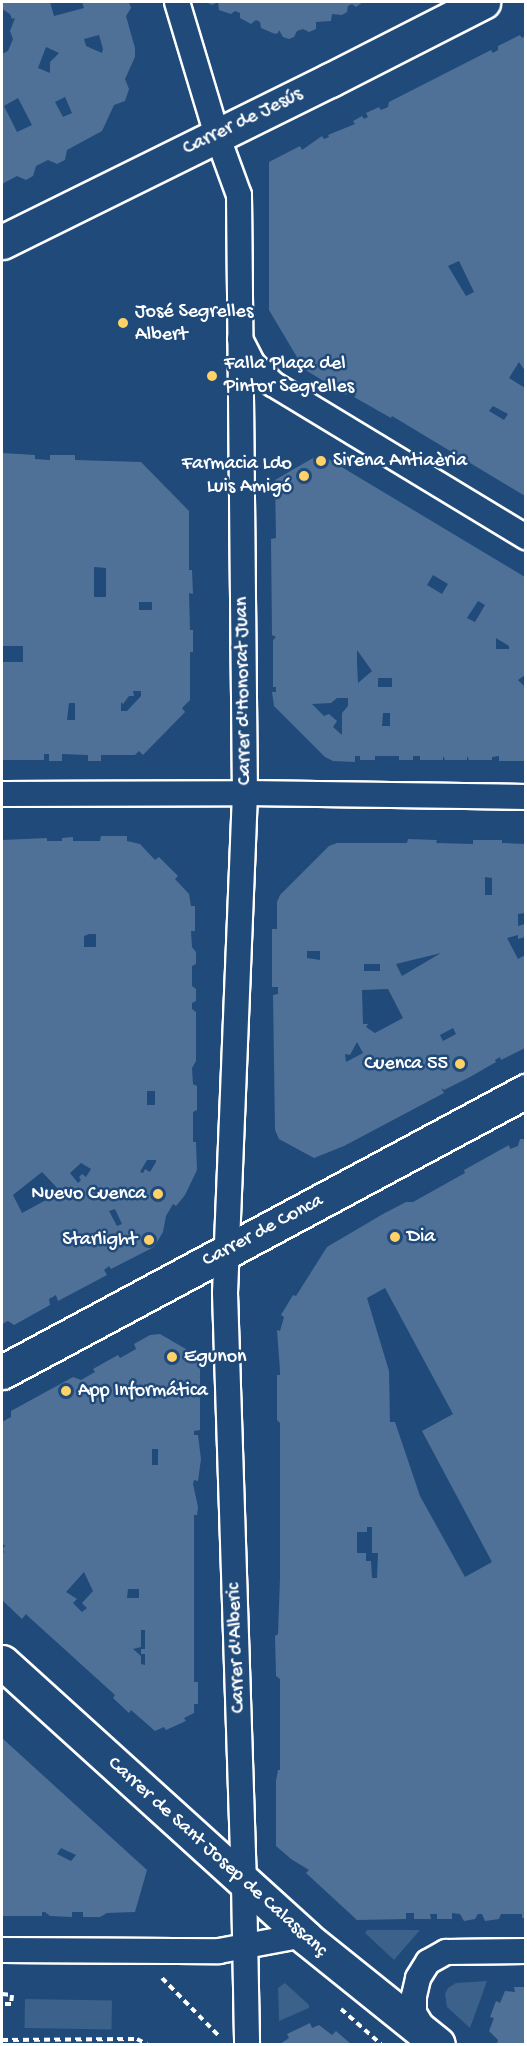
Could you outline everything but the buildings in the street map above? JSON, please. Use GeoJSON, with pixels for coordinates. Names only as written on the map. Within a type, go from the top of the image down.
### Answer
{"type":"FeatureCollection","features":[{"type":"Feature","properties":{"kind":"main road","name":"Carrer de Jesús"},"geometry":{"type":"LineString","coordinates":[[2,242],[483,2]]}},
{"type":"Feature","properties":{"kind":"main road","name":"Carrer de Conca"},"geometry":{"type":"LineString","coordinates":[[2,1372],[525,1091]]}},
{"type":"Feature","properties":{"kind":"main road","name":"Carrer de Sant Josep de Calassanç"},"geometry":{"type":"LineString","coordinates":[[2,1662],[306,1938],[432,2040]]}},
{"type":"Feature","properties":{"kind":"street","name":"Carrer d'Honorat Juan"},"geometry":{"type":"LineString","coordinates":[[177,2],[217,135],[239,195],[245,793],[225,1251]]}},
{"type":"Feature","properties":{"kind":"street"},"geometry":{"type":"LineString","coordinates":[[239,335],[252,363],[273,384],[525,537]]}},
{"type":"Feature","properties":{"kind":"street"},"geometry":{"type":"LineString","coordinates":[[2,794],[245,793],[525,797]]}},
{"type":"Feature","properties":{"kind":"street","name":"Carrer d'Alberic"},"geometry":{"type":"LineString","coordinates":[[225,1251],[247,2044]]}},
{"type":"Feature","properties":{"kind":"street"},"geometry":{"type":"LineString","coordinates":[[2,1950],[219,1951],[285,1939],[306,1938]]}},
{"type":"Feature","properties":{"kind":"street"},"geometry":{"type":"LineString","coordinates":[[432,2040],[414,2013],[418,1978],[428,1962],[447,1952],[525,1951]]}},
{"type":"Feature","properties":{"kind":"path"},"geometry":{"type":"LineString","coordinates":[[2,1994],[12,1995],[11,2004],[2,2004]]}},
{"type":"Feature","properties":{"kind":"path"},"geometry":{"type":"LineString","coordinates":[[2,2040],[137,2039],[147,2044]]}},
{"type":"Feature","properties":{"kind":"shaded area"},"geometry":{"type":"Polygon","coordinates":[[[367,1930],[420,1930],[394,1960],[365,1933],[367,1930]]]}},
{"type":"Feature","properties":{"kind":"shaded area"},"geometry":{"type":"Polygon","coordinates":[[[487,1981],[470,2028],[447,2007],[445,1994],[448,1988],[456,1983],[487,1981]]]}},
{"type":"Feature","properties":{"kind":"shaded area"},"geometry":{"type":"Polygon","coordinates":[[[285,1983],[309,2005],[309,2008],[279,2021],[278,1988],[285,1983]]]}},
{"type":"Feature","properties":{"kind":"shaded area"},"geometry":{"type":"Polygon","coordinates":[[[25,1999],[112,2001],[111,2030],[24,2028],[25,1999]]]}},
{"type":"Feature","properties":{"kind":"place","name":"José Segrelles Albert"},"geometry":{"type":"Point","coordinates":[123,323]}},
{"type":"Feature","properties":{"kind":"place","name":"Falla Plaça del Pintor Segrelles"},"geometry":{"type":"Point","coordinates":[212,376]}},
{"type":"Feature","properties":{"kind":"place","name":"Sirena Antiaèria"},"geometry":{"type":"Point","coordinates":[321,461]}},
{"type":"Feature","properties":{"kind":"place","name":"Farmacia Ldo Luis Amigó"},"geometry":{"type":"Point","coordinates":[304,476]}},
{"type":"Feature","properties":{"kind":"place","name":"Cuenca 55"},"geometry":{"type":"Point","coordinates":[460,1064]}},
{"type":"Feature","properties":{"kind":"place","name":"Nuevo Cuenca"},"geometry":{"type":"Point","coordinates":[158,1194]}},
{"type":"Feature","properties":{"kind":"place","name":"Dia"},"geometry":{"type":"Point","coordinates":[395,1237]}},
{"type":"Feature","properties":{"kind":"place","name":"Starlight"},"geometry":{"type":"Point","coordinates":[149,1240]}},
{"type":"Feature","properties":{"kind":"place","name":"Egunon"},"geometry":{"type":"Point","coordinates":[172,1357]}},
{"type":"Feature","properties":{"kind":"place","name":"App Informática"},"geometry":{"type":"Point","coordinates":[66,1391]}}]}
